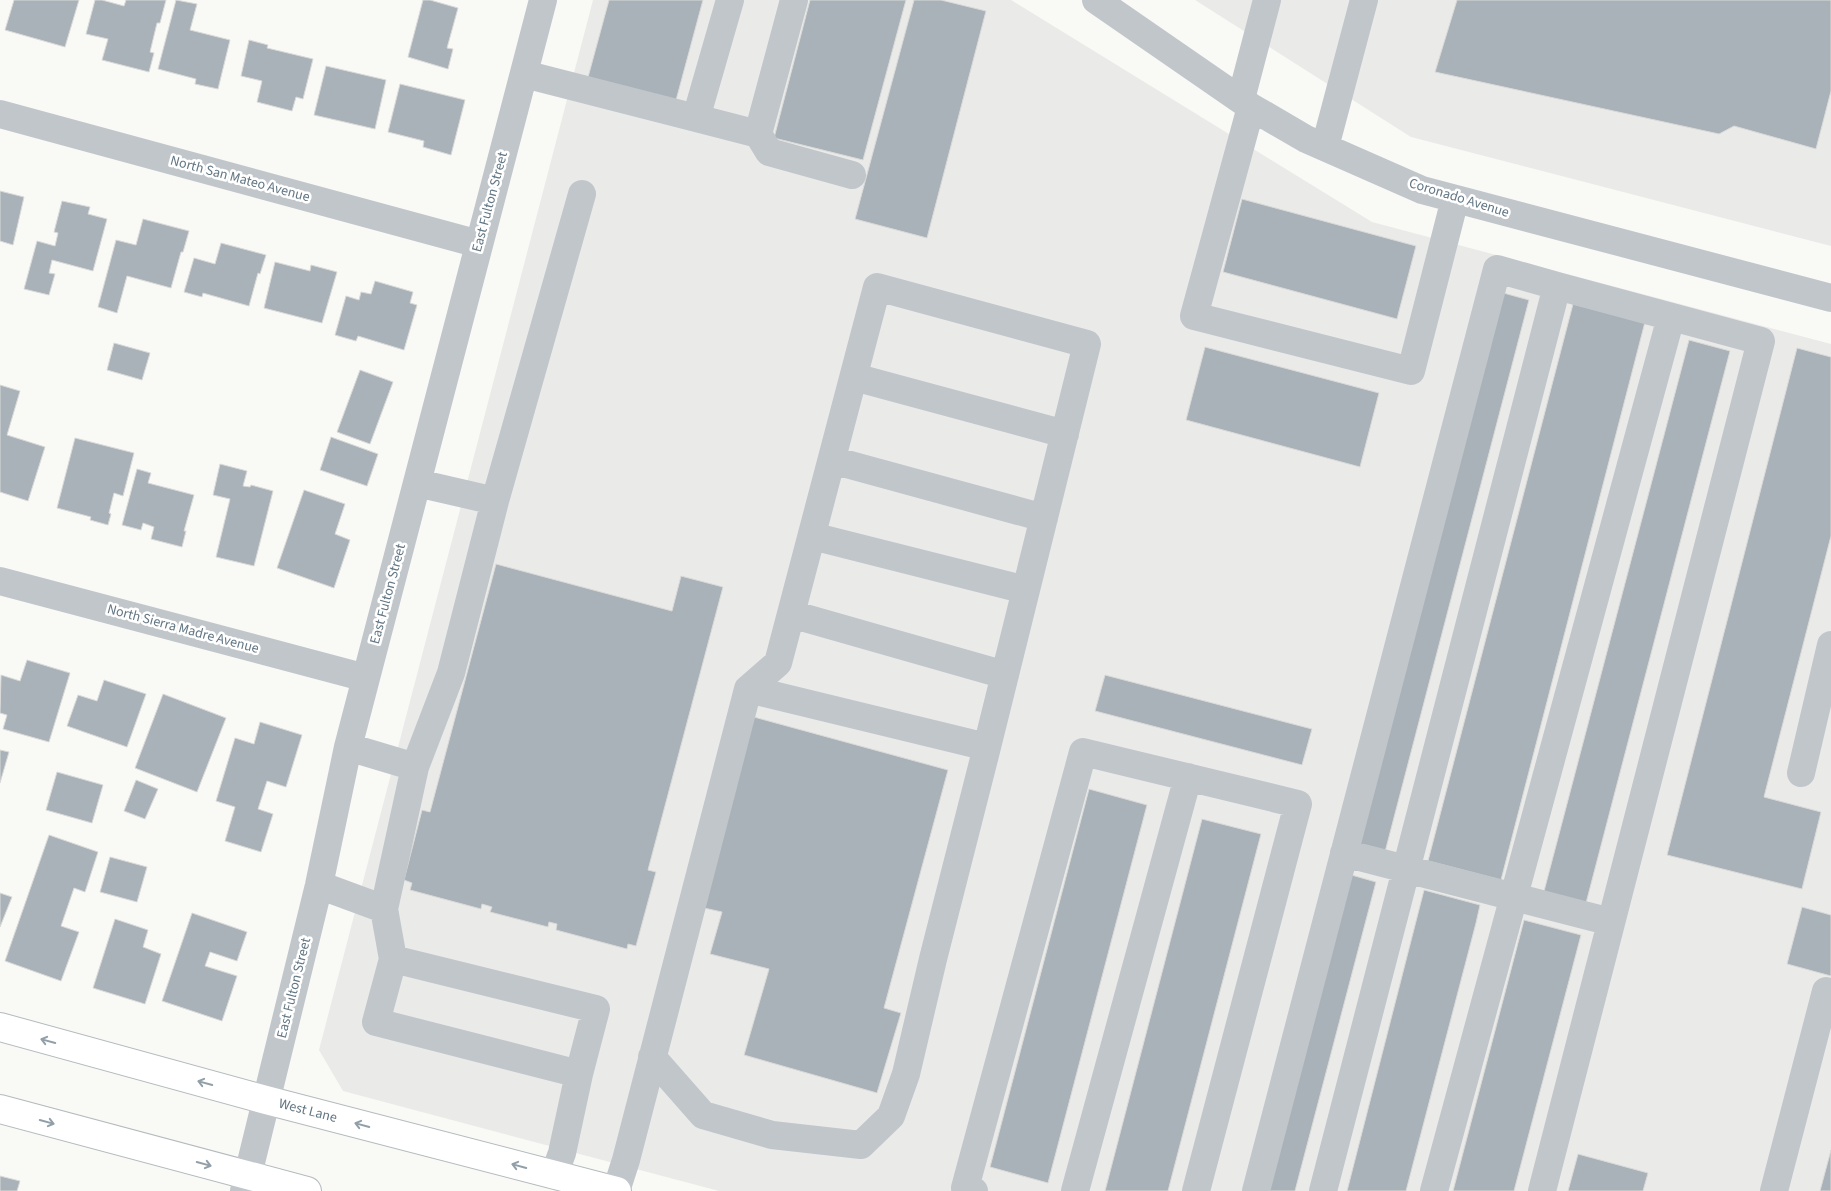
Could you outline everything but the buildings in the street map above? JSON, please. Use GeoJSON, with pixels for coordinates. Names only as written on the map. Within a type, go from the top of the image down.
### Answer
{"type":"FeatureCollection","features":[{"type":"Feature","properties":{"kind":"main road","name":"West Lane"},"geometry":{"type":"LineString","coordinates":[[0,1028],[266,1100],[617,1191]]}},
{"type":"Feature","properties":{"kind":"main road"},"geometry":{"type":"LineString","coordinates":[[0,1109],[246,1183],[307,1191]]}},
{"type":"Feature","properties":{"kind":"street","name":"East Fulton Street"},"geometry":{"type":"LineString","coordinates":[[246,1183],[319,885],[348,747],[543,0]]}},
{"type":"Feature","properties":{"kind":"street"},"geometry":{"type":"LineString","coordinates":[[696,118],[730,0]]}},
{"type":"Feature","properties":{"kind":"street"},"geometry":{"type":"LineString","coordinates":[[758,134],[794,0]]}},
{"type":"Feature","properties":{"kind":"street","name":"Coronado Avenue"},"geometry":{"type":"LineString","coordinates":[[1096,0],[1246,103],[1306,139],[1422,190],[1831,298]]}},
{"type":"Feature","properties":{"kind":"street"},"geometry":{"type":"LineString","coordinates":[[1267,0],[1246,103],[1194,316],[1411,371],[1455,199]]}},
{"type":"Feature","properties":{"kind":"street"},"geometry":{"type":"LineString","coordinates":[[1325,147],[1364,0]]}},
{"type":"Feature","properties":{"kind":"street"},"geometry":{"type":"LineString","coordinates":[[524,74],[758,134],[769,152],[852,175]]}},
{"type":"Feature","properties":{"kind":"street","name":"North San Mateo Avenue"},"geometry":{"type":"LineString","coordinates":[[0,114],[479,244]]}},
{"type":"Feature","properties":{"kind":"street"},"geometry":{"type":"LineString","coordinates":[[579,1074],[376,1022],[393,959],[384,909],[415,767],[451,674],[495,501],[582,194]]}},
{"type":"Feature","properties":{"kind":"street"},"geometry":{"type":"LineString","coordinates":[[1256,1191],[1497,269],[1761,341],[1542,1191]]}},
{"type":"Feature","properties":{"kind":"street"},"geometry":{"type":"LineString","coordinates":[[1323,1191],[1557,286]]}},
{"type":"Feature","properties":{"kind":"street"},"geometry":{"type":"LineString","coordinates":[[617,1191],[748,689],[778,663],[878,287],[1088,344],[933,959],[906,1074],[891,1116],[861,1145],[772,1135],[703,1115],[652,1057]]}},
{"type":"Feature","properties":{"kind":"street"},"geometry":{"type":"LineString","coordinates":[[1434,1191],[1671,317]]}},
{"type":"Feature","properties":{"kind":"street"},"geometry":{"type":"LineString","coordinates":[[854,377],[1065,434]]}},
{"type":"Feature","properties":{"kind":"street"},"geometry":{"type":"LineString","coordinates":[[832,460],[1044,518]]}},
{"type":"Feature","properties":{"kind":"street"},"geometry":{"type":"LineString","coordinates":[[417,483],[495,501]]}},
{"type":"Feature","properties":{"kind":"street"},"geometry":{"type":"LineString","coordinates":[[812,536],[1026,590]]}},
{"type":"Feature","properties":{"kind":"street","name":"North Sierra Madre Avenue"},"geometry":{"type":"LineString","coordinates":[[0,581],[366,678]]}},
{"type":"Feature","properties":{"kind":"street"},"geometry":{"type":"LineString","coordinates":[[791,614],[1005,675]]}},
{"type":"Feature","properties":{"kind":"street"},"geometry":{"type":"LineString","coordinates":[[1801,773],[1831,645]]}},
{"type":"Feature","properties":{"kind":"street"},"geometry":{"type":"LineString","coordinates":[[748,689],[987,747]]}},
{"type":"Feature","properties":{"kind":"street"},"geometry":{"type":"LineString","coordinates":[[348,747],[415,767]]}},
{"type":"Feature","properties":{"kind":"street"},"geometry":{"type":"LineString","coordinates":[[974,1191],[966,1188],[1083,752],[1298,804],[1196,1191]]}},
{"type":"Feature","properties":{"kind":"street"},"geometry":{"type":"LineString","coordinates":[[1074,1191],[1188,777]]}},
{"type":"Feature","properties":{"kind":"street"},"geometry":{"type":"LineString","coordinates":[[1344,853],[1611,922]]}},
{"type":"Feature","properties":{"kind":"street"},"geometry":{"type":"LineString","coordinates":[[319,885],[384,909]]}},
{"type":"Feature","properties":{"kind":"street"},"geometry":{"type":"LineString","coordinates":[[393,959],[596,1009],[579,1074],[562,1153],[554,1175]]}},
{"type":"Feature","properties":{"kind":"street"},"geometry":{"type":"LineString","coordinates":[[1774,1191],[1826,991]]}},
{"type":"Feature","properties":{"kind":"shaded area"},"geometry":{"type":"Polygon","coordinates":[[[593,0],[1011,0],[1372,222],[1831,344],[1831,1191],[719,1191],[343,1091],[319,1050],[593,0]]]}},
{"type":"Feature","properties":{"kind":"shaded area"},"geometry":{"type":"Polygon","coordinates":[[[1195,0],[1831,0],[1831,246],[1411,137],[1195,0]]]}}]}
